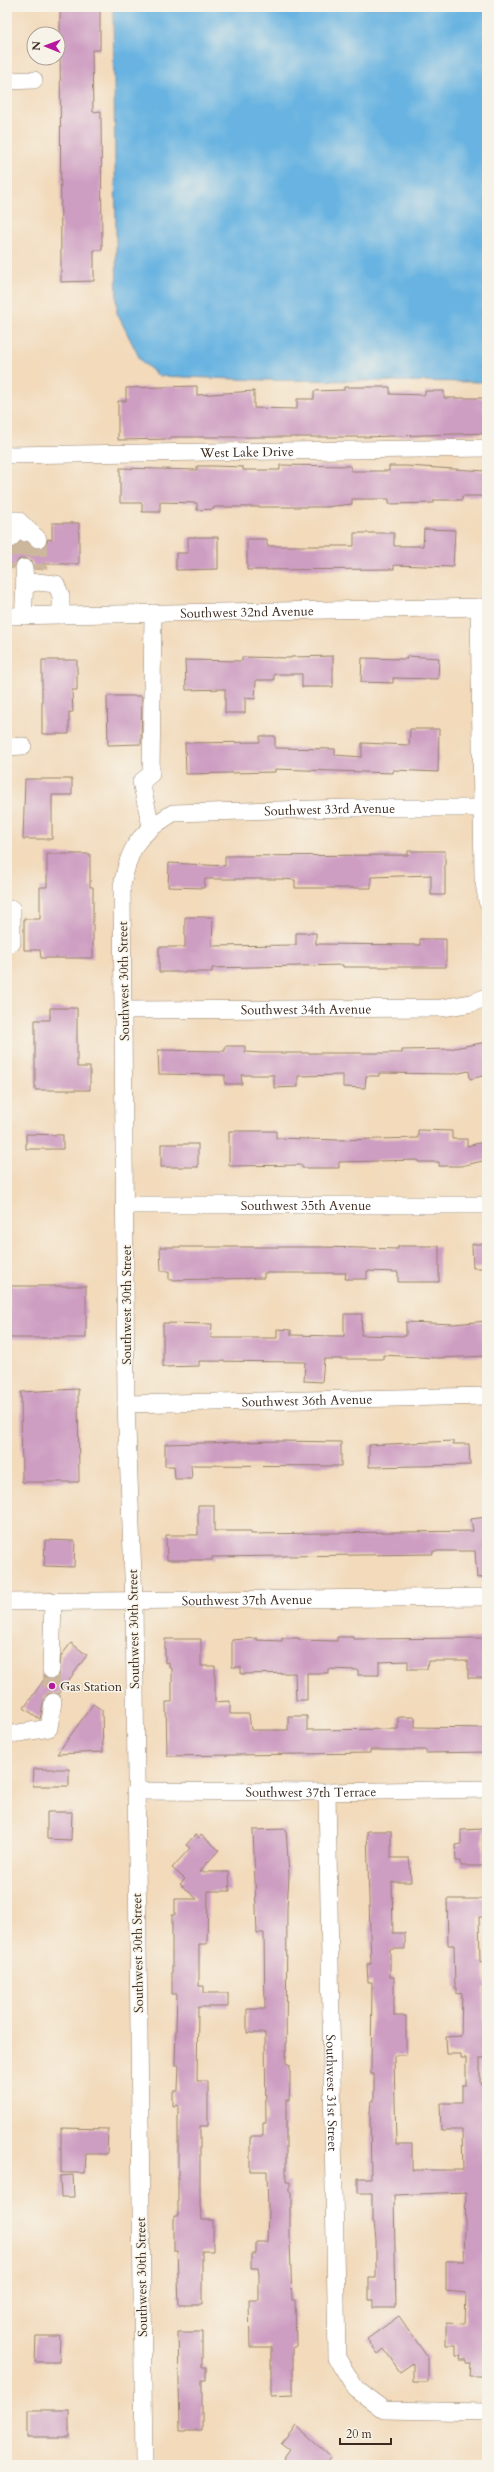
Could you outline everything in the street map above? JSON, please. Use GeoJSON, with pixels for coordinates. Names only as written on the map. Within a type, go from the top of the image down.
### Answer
{"type":"FeatureCollection","features":[{"type":"Feature","properties":{"kind":"street"},"geometry":{"type":"LineString","coordinates":[[7,81],[34,80]]}},
{"type":"Feature","properties":{"kind":"street","name":"West Lake Drive"},"geometry":{"type":"LineString","coordinates":[[7,455],[487,448]]}},
{"type":"Feature","properties":{"kind":"street"},"geometry":{"type":"LineString","coordinates":[[7,520],[18,520],[24,536]]}},
{"type":"Feature","properties":{"kind":"street"},"geometry":{"type":"LineString","coordinates":[[24,616],[23,592],[25,573],[37,582],[56,584],[61,596],[61,615]]}},
{"type":"Feature","properties":{"kind":"street"},"geometry":{"type":"LineString","coordinates":[[483,607],[485,808],[484,877],[487,901]]}},
{"type":"Feature","properties":{"kind":"street","name":"Southwest 32nd Avenue"},"geometry":{"type":"LineString","coordinates":[[7,616],[483,607]]}},
{"type":"Feature","properties":{"kind":"street"},"geometry":{"type":"LineString","coordinates":[[152,826],[141,782],[151,774],[153,613]]}},
{"type":"Feature","properties":{"kind":"street","name":"Southwest 33rd Avenue"},"geometry":{"type":"LineString","coordinates":[[172,813],[350,808],[485,808]]}},
{"type":"Feature","properties":{"kind":"street","name":"Southwest 30th Street"},"geometry":{"type":"LineString","coordinates":[[144,2465],[135,1791],[134,1600],[126,1404],[126,1205],[122,886],[134,845],[152,826],[172,813]]}},
{"type":"Feature","properties":{"kind":"street"},"geometry":{"type":"LineString","coordinates":[[7,909],[12,909],[12,943],[7,943]]}},
{"type":"Feature","properties":{"kind":"street","name":"Southwest 34th Avenue"},"geometry":{"type":"LineString","coordinates":[[124,1010],[442,1008],[472,1003],[487,997]]}},
{"type":"Feature","properties":{"kind":"street","name":"Southwest 35th Avenue"},"geometry":{"type":"LineString","coordinates":[[126,1205],[487,1205]]}},
{"type":"Feature","properties":{"kind":"street","name":"Southwest 36th Avenue"},"geometry":{"type":"LineString","coordinates":[[126,1404],[487,1396]]}},
{"type":"Feature","properties":{"kind":"street","name":"Southwest 37th Avenue"},"geometry":{"type":"LineString","coordinates":[[7,1602],[487,1596]]}},
{"type":"Feature","properties":{"kind":"street"},"geometry":{"type":"LineString","coordinates":[[51,1670],[53,1601]]}},
{"type":"Feature","properties":{"kind":"street"},"geometry":{"type":"LineString","coordinates":[[7,1735],[49,1728],[53,1702]]}},
{"type":"Feature","properties":{"kind":"street","name":"Southwest 37th Terrace"},"geometry":{"type":"LineString","coordinates":[[135,1791],[327,1792],[487,1789]]}},
{"type":"Feature","properties":{"kind":"street","name":"Southwest 31st Street"},"geometry":{"type":"LineString","coordinates":[[327,1792],[337,2358],[356,2389],[384,2410],[487,2412]]}},
{"type":"Feature","properties":{"kind":"water"},"geometry":{"type":"Polygon","coordinates":[[[113,7],[487,7],[487,382],[261,380],[159,376],[141,361],[117,313],[113,7]]]}},
{"type":"Feature","properties":{"kind":"building"},"geometry":{"type":"Polygon","coordinates":[[[60,7],[100,7],[100,50],[92,50],[93,112],[101,111],[102,250],[94,250],[94,281],[61,282],[60,66],[66,66],[66,26],[60,26],[60,7]]]}},
{"type":"Feature","properties":{"kind":"building"},"geometry":{"type":"Polygon","coordinates":[[[197,386],[197,395],[254,391],[254,408],[297,409],[297,399],[314,399],[314,391],[344,390],[344,387],[390,387],[390,394],[425,395],[425,391],[444,391],[444,398],[487,398],[487,433],[363,437],[171,437],[171,439],[118,440],[118,401],[126,401],[126,388],[197,386]]]}},
{"type":"Feature","properties":{"kind":"building"},"geometry":{"type":"Polygon","coordinates":[[[280,465],[351,466],[351,471],[389,471],[389,466],[407,466],[485,471],[485,496],[462,496],[462,500],[434,500],[434,503],[389,504],[389,499],[352,499],[352,504],[326,507],[214,507],[214,509],[197,510],[197,503],[160,502],[160,512],[142,512],[142,503],[120,503],[120,468],[197,470],[197,466],[214,466],[243,467],[243,470],[280,470],[280,465]]]}},
{"type":"Feature","properties":{"kind":"building"},"geometry":{"type":"Polygon","coordinates":[[[52,523],[79,523],[79,564],[43,564],[43,569],[34,569],[32,562],[24,558],[18,560],[14,568],[7,568],[7,548],[13,549],[21,542],[27,542],[35,549],[46,546],[48,539],[52,540],[52,523]]]}},
{"type":"Feature","properties":{"kind":"building"},"geometry":{"type":"Polygon","coordinates":[[[424,529],[455,530],[453,567],[394,565],[394,569],[247,570],[247,539],[267,539],[267,546],[354,546],[354,533],[394,533],[394,546],[423,546],[424,529]]]}},
{"type":"Feature","properties":{"kind":"building"},"geometry":{"type":"Polygon","coordinates":[[[188,537],[218,537],[218,569],[176,570],[176,553],[188,553],[188,537]]]}},
{"type":"Feature","properties":{"kind":"building"},"geometry":{"type":"Polygon","coordinates":[[[333,656],[333,687],[302,687],[302,674],[274,674],[274,680],[256,680],[255,699],[245,698],[245,713],[225,713],[225,689],[186,690],[185,660],[242,661],[242,657],[291,658],[333,656]]]}},
{"type":"Feature","properties":{"kind":"building"},"geometry":{"type":"Polygon","coordinates":[[[407,656],[439,658],[438,679],[393,678],[393,683],[361,682],[362,658],[407,659],[407,656]]]}},
{"type":"Feature","properties":{"kind":"building"},"geometry":{"type":"Polygon","coordinates":[[[42,660],[77,660],[77,690],[72,690],[73,712],[69,712],[69,734],[42,734],[42,660]]]}},
{"type":"Feature","properties":{"kind":"building"},"geometry":{"type":"Polygon","coordinates":[[[107,696],[142,696],[141,744],[108,745],[107,696]]]}},
{"type":"Feature","properties":{"kind":"building"},"geometry":{"type":"Polygon","coordinates":[[[410,729],[439,729],[438,772],[393,770],[393,773],[275,769],[275,772],[186,774],[185,743],[260,742],[260,736],[275,736],[275,748],[335,749],[335,755],[362,757],[362,743],[409,745],[410,729]]]}},
{"type":"Feature","properties":{"kind":"building"},"geometry":{"type":"Polygon","coordinates":[[[25,779],[72,779],[72,795],[52,795],[52,839],[23,839],[25,779]]]}},
{"type":"Feature","properties":{"kind":"building"},"geometry":{"type":"Polygon","coordinates":[[[408,851],[445,851],[445,895],[431,895],[431,875],[371,877],[371,888],[295,888],[295,880],[282,879],[205,879],[204,888],[168,887],[169,863],[225,866],[225,856],[408,855],[408,851]]]}},
{"type":"Feature","properties":{"kind":"building"},"geometry":{"type":"Polygon","coordinates":[[[47,854],[90,854],[90,887],[93,887],[93,958],[41,958],[40,950],[24,950],[24,919],[40,919],[40,887],[47,887],[47,854]]]}},
{"type":"Feature","properties":{"kind":"building"},"geometry":{"type":"Polygon","coordinates":[[[185,917],[213,917],[212,946],[296,945],[296,933],[316,933],[316,944],[420,945],[420,939],[446,939],[446,967],[343,967],[343,965],[212,968],[212,972],[159,972],[159,947],[185,947],[185,917]]]}},
{"type":"Feature","properties":{"kind":"building"},"geometry":{"type":"Polygon","coordinates":[[[50,1008],[77,1008],[77,1067],[90,1067],[90,1090],[35,1090],[35,1020],[50,1020],[50,1008]]]}},
{"type":"Feature","properties":{"kind":"building"},"geometry":{"type":"Polygon","coordinates":[[[487,1042],[487,1075],[470,1079],[469,1071],[454,1074],[379,1073],[379,1076],[366,1076],[365,1088],[343,1087],[343,1075],[298,1076],[298,1087],[274,1088],[274,1075],[241,1075],[242,1084],[225,1084],[225,1075],[159,1074],[158,1050],[225,1051],[225,1046],[245,1046],[245,1052],[262,1053],[402,1053],[402,1050],[449,1049],[487,1042]]]}},
{"type":"Feature","properties":{"kind":"building"},"geometry":{"type":"Polygon","coordinates":[[[418,1130],[452,1131],[452,1139],[467,1139],[467,1146],[487,1141],[487,1160],[461,1166],[439,1166],[439,1162],[418,1162],[418,1160],[339,1162],[339,1168],[302,1168],[302,1165],[229,1166],[229,1131],[276,1131],[276,1138],[339,1140],[418,1138],[418,1130]]]}},
{"type":"Feature","properties":{"kind":"building"},"geometry":{"type":"Polygon","coordinates":[[[26,1134],[63,1135],[63,1149],[26,1149],[26,1134]]]}},
{"type":"Feature","properties":{"kind":"building"},"geometry":{"type":"Polygon","coordinates":[[[161,1144],[198,1144],[198,1167],[161,1167],[161,1144]]]}},
{"type":"Feature","properties":{"kind":"building"},"geometry":{"type":"Polygon","coordinates":[[[472,1244],[487,1244],[487,1268],[473,1268],[472,1244]]]}},
{"type":"Feature","properties":{"kind":"building"},"geometry":{"type":"Polygon","coordinates":[[[398,1246],[439,1246],[439,1282],[398,1282],[398,1272],[367,1271],[367,1279],[345,1279],[346,1273],[264,1273],[264,1278],[169,1280],[169,1271],[161,1271],[160,1247],[322,1247],[398,1249],[398,1246]]]}},
{"type":"Feature","properties":{"kind":"building"},"geometry":{"type":"Polygon","coordinates":[[[9,1286],[86,1286],[86,1338],[10,1338],[9,1286]]]}},
{"type":"Feature","properties":{"kind":"building"},"geometry":{"type":"Polygon","coordinates":[[[344,1314],[362,1314],[361,1335],[406,1336],[406,1322],[453,1324],[487,1321],[487,1356],[437,1358],[383,1355],[383,1359],[324,1359],[322,1382],[304,1381],[305,1362],[199,1361],[199,1366],[163,1367],[163,1323],[212,1324],[211,1338],[277,1338],[277,1329],[291,1330],[291,1335],[344,1336],[344,1314]]]}},
{"type":"Feature","properties":{"kind":"building"},"geometry":{"type":"Polygon","coordinates":[[[78,1389],[79,1482],[22,1482],[21,1392],[78,1389]]]}},
{"type":"Feature","properties":{"kind":"building"},"geometry":{"type":"Polygon","coordinates":[[[280,1441],[341,1442],[341,1466],[191,1465],[192,1479],[175,1479],[174,1466],[165,1466],[165,1444],[280,1441]]]}},
{"type":"Feature","properties":{"kind":"building"},"geometry":{"type":"Polygon","coordinates":[[[453,1441],[453,1444],[469,1444],[470,1465],[369,1467],[369,1445],[453,1441]]]}},
{"type":"Feature","properties":{"kind":"building"},"geometry":{"type":"Polygon","coordinates":[[[198,1505],[214,1505],[214,1531],[251,1531],[251,1534],[473,1531],[471,1519],[487,1517],[487,1577],[477,1578],[475,1551],[433,1551],[433,1554],[212,1557],[212,1560],[167,1560],[166,1535],[198,1535],[198,1505]]]}},
{"type":"Feature","properties":{"kind":"building"},"geometry":{"type":"Polygon","coordinates":[[[45,1540],[75,1541],[74,1567],[44,1566],[45,1540]]]}},
{"type":"Feature","properties":{"kind":"building"},"geometry":{"type":"Polygon","coordinates":[[[337,1637],[353,1637],[353,1639],[487,1638],[487,1678],[468,1678],[468,1661],[428,1661],[427,1669],[408,1669],[408,1661],[379,1662],[379,1675],[358,1675],[358,1670],[328,1669],[328,1673],[307,1673],[307,1700],[296,1700],[295,1673],[241,1674],[241,1667],[232,1667],[232,1640],[257,1638],[257,1640],[282,1641],[282,1638],[299,1638],[299,1640],[337,1641],[337,1637]]]}},
{"type":"Feature","properties":{"kind":"building"},"geometry":{"type":"Polygon","coordinates":[[[165,1639],[201,1639],[201,1666],[215,1666],[215,1702],[230,1701],[230,1714],[249,1714],[251,1730],[288,1730],[288,1716],[307,1716],[307,1730],[398,1729],[398,1717],[415,1717],[415,1727],[487,1728],[487,1752],[426,1753],[426,1750],[370,1750],[370,1753],[167,1756],[166,1702],[172,1702],[172,1668],[169,1668],[169,1662],[165,1663],[165,1639]]]}},
{"type":"Feature","properties":{"kind":"building","name":"Gas Station"},"geometry":{"type":"Polygon","coordinates":[[[71,1643],[87,1655],[59,1694],[50,1693],[45,1696],[40,1719],[24,1708],[45,1678],[51,1680],[59,1676],[61,1656],[71,1643]]]}},
{"type":"Feature","properties":{"kind":"building"},"geometry":{"type":"Polygon","coordinates":[[[93,1704],[102,1710],[103,1752],[57,1754],[93,1704]]]}},
{"type":"Feature","properties":{"kind":"building"},"geometry":{"type":"Polygon","coordinates":[[[34,1769],[69,1769],[69,1786],[33,1786],[34,1769]]]}},
{"type":"Feature","properties":{"kind":"building"},"geometry":{"type":"Polygon","coordinates":[[[47,1812],[72,1812],[71,1840],[47,1839],[47,1812]]]}},
{"type":"Feature","properties":{"kind":"building"},"geometry":{"type":"Polygon","coordinates":[[[286,1829],[289,1876],[287,1907],[286,2063],[290,2065],[290,2083],[289,2100],[286,2100],[286,2182],[290,2182],[290,2192],[292,2192],[292,2207],[290,2207],[290,2241],[292,2300],[295,2300],[296,2347],[293,2347],[293,2395],[271,2396],[271,2347],[250,2347],[249,2300],[259,2300],[259,2273],[258,2268],[251,2268],[251,2254],[256,2254],[256,2242],[267,2242],[268,2213],[267,2171],[250,2171],[250,2136],[263,2136],[263,2123],[266,2123],[265,2033],[247,2033],[247,2009],[265,2009],[264,1933],[257,1933],[253,1830],[286,1829]]]}},
{"type":"Feature","properties":{"kind":"building"},"geometry":{"type":"Polygon","coordinates":[[[483,1829],[483,1866],[461,1866],[461,1861],[456,1861],[455,1845],[461,1844],[461,1830],[483,1829]]]}},
{"type":"Feature","properties":{"kind":"building"},"geometry":{"type":"Polygon","coordinates":[[[367,1831],[391,1831],[391,1858],[409,1858],[410,1865],[411,1882],[392,1882],[393,1933],[405,1933],[405,1949],[390,1949],[390,1977],[394,1977],[394,2016],[406,2016],[406,2055],[395,2055],[394,2058],[396,2144],[412,2144],[412,2170],[463,2170],[462,2130],[441,2130],[440,2103],[462,2103],[462,2085],[466,2085],[466,2058],[461,2058],[461,2054],[447,2054],[446,2037],[461,2036],[462,1993],[457,1994],[457,1988],[455,1988],[454,1945],[448,1945],[447,1899],[486,1899],[486,1917],[479,1917],[480,1962],[483,1962],[486,1987],[483,1988],[485,2058],[480,2058],[480,2084],[486,2084],[487,2376],[469,2376],[470,2363],[466,2363],[466,2360],[460,2360],[461,2356],[456,2356],[456,2345],[446,2345],[446,2323],[465,2324],[466,2293],[446,2291],[446,2261],[464,2261],[466,2192],[394,2195],[396,2308],[373,2308],[373,2300],[369,2300],[369,2278],[376,2278],[376,2240],[374,2222],[372,2222],[372,2193],[358,2193],[358,2178],[371,2178],[370,2113],[371,2101],[374,2101],[374,2074],[371,2074],[372,1982],[368,1982],[367,1964],[371,1964],[367,1831]]]}},
{"type":"Feature","properties":{"kind":"building"},"geometry":{"type":"Polygon","coordinates":[[[195,1835],[199,1838],[201,1835],[219,1850],[199,1872],[229,1872],[230,1891],[208,1891],[207,1944],[199,1944],[199,1986],[204,1986],[204,1993],[228,1993],[228,2007],[198,2007],[197,2081],[208,2081],[208,2126],[200,2126],[200,2206],[202,2220],[213,2220],[213,2251],[202,2251],[202,2305],[179,2305],[177,2251],[174,2251],[174,2216],[178,2216],[178,2105],[173,2106],[173,2091],[178,2091],[179,2065],[175,2065],[177,1994],[172,1994],[172,1915],[175,1915],[175,1899],[197,1899],[180,1884],[185,1879],[172,1868],[190,1848],[186,1845],[195,1835]]]}},
{"type":"Feature","properties":{"kind":"building"},"geometry":{"type":"Polygon","coordinates":[[[61,2128],[108,2129],[107,2154],[86,2154],[85,2173],[61,2173],[61,2128]]]}},
{"type":"Feature","properties":{"kind":"building"},"geometry":{"type":"Polygon","coordinates":[[[73,2175],[74,2197],[61,2197],[60,2176],[73,2175]]]}},
{"type":"Feature","properties":{"kind":"building"},"geometry":{"type":"Polygon","coordinates":[[[399,2316],[428,2358],[428,2382],[413,2382],[413,2363],[400,2372],[384,2349],[378,2354],[367,2339],[399,2316]]]}},
{"type":"Feature","properties":{"kind":"building"},"geometry":{"type":"Polygon","coordinates":[[[178,2332],[202,2332],[202,2367],[206,2367],[206,2380],[202,2380],[202,2431],[180,2431],[178,2332]]]}},
{"type":"Feature","properties":{"kind":"building"},"geometry":{"type":"Polygon","coordinates":[[[36,2336],[60,2336],[59,2362],[35,2362],[36,2336]]]}},
{"type":"Feature","properties":{"kind":"building"},"geometry":{"type":"Polygon","coordinates":[[[28,2410],[69,2410],[69,2437],[28,2437],[28,2410]]]}},
{"type":"Feature","properties":{"kind":"building"},"geometry":{"type":"Polygon","coordinates":[[[296,2426],[331,2457],[324,2465],[291,2465],[283,2458],[289,2450],[281,2444],[296,2426]]]}},
{"type":"Feature","properties":{"kind":"tunnel"},"geometry":{"type":"LineString","coordinates":[[10,539],[10,568]]}},
{"type":"Feature","properties":{"kind":"tunnel"},"geometry":{"type":"LineString","coordinates":[[24,539],[24,568]]}},
{"type":"Feature","properties":{"kind":"tunnel"},"geometry":{"type":"LineString","coordinates":[[38,539],[39,569]]}},
{"type":"Feature","properties":{"kind":"tunnel"},"geometry":{"type":"LineString","coordinates":[[51,1670],[53,1702]]}},
{"type":"Feature","properties":{"kind":"place","name":"Gas Station"},"geometry":{"type":"Point","coordinates":[52,1686]}}]}
